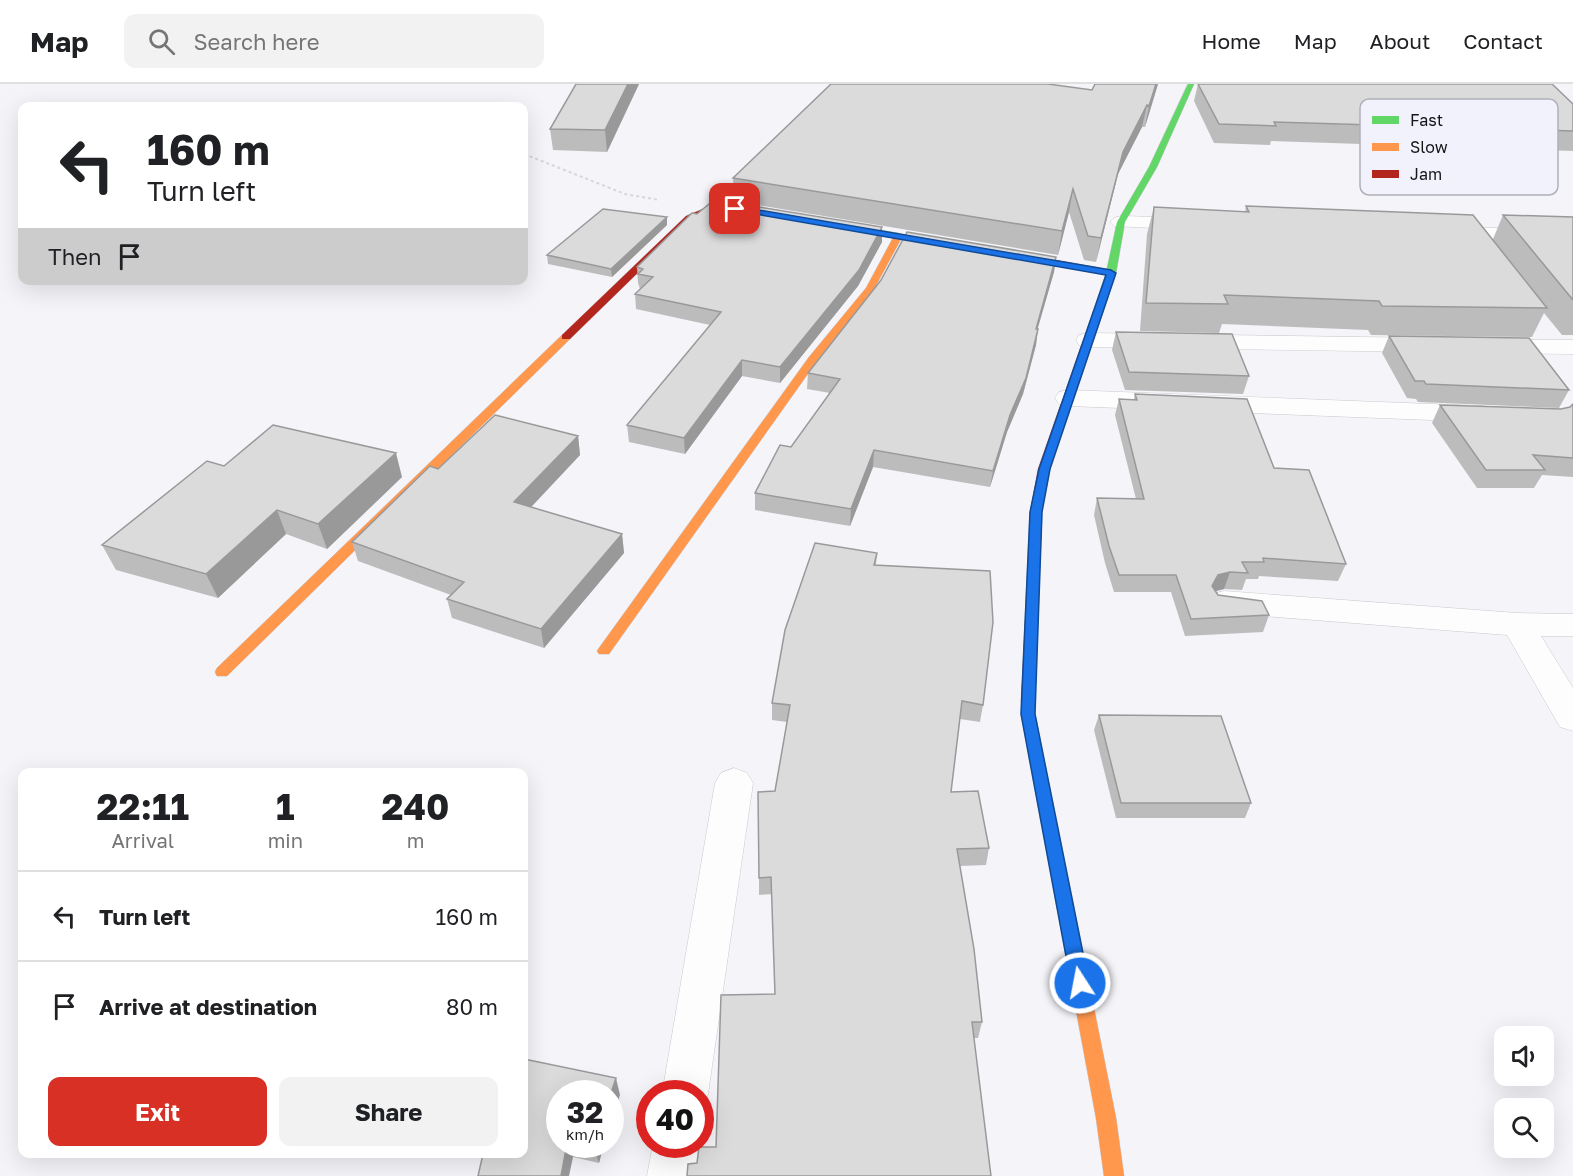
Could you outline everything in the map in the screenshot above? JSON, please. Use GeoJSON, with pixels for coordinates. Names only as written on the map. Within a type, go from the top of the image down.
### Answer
{"type":"FeatureCollection","features":[{"type":"Feature","properties":{"kind":"street"},"geometry":{"type":"LineString","coordinates":[[1114,1176],[1106,1118],[1028,714],[1036,512],[1044,469],[1111,273],[1121,222],[1153,167],[1191,84]]}},
{"type":"Feature","properties":{"kind":"street"},"geometry":{"type":"LineString","coordinates":[[222,672],[689,218],[710,209],[759,212]]}},
{"type":"Feature","properties":{"kind":"street"},"geometry":{"type":"LineString","coordinates":[[1121,222],[1212,224]]}},
{"type":"Feature","properties":{"kind":"street"},"geometry":{"type":"LineString","coordinates":[[828,224],[932,242]]}},
{"type":"Feature","properties":{"kind":"street"},"geometry":{"type":"LineString","coordinates":[[1421,231],[1573,237]]}},
{"type":"Feature","properties":{"kind":"street"},"geometry":{"type":"LineString","coordinates":[[1469,233],[1483,252]]}},
{"type":"Feature","properties":{"kind":"street"},"geometry":{"type":"LineString","coordinates":[[604,651],[813,359],[870,289],[898,236]]}},
{"type":"Feature","properties":{"kind":"street"},"geometry":{"type":"LineString","coordinates":[[1001,253],[1111,273]]}},
{"type":"Feature","properties":{"kind":"street"},"geometry":{"type":"LineString","coordinates":[[1088,340],[1459,346],[1556,341]]}},
{"type":"Feature","properties":{"kind":"street"},"geometry":{"type":"LineString","coordinates":[[1068,398],[1504,415]]}},
{"type":"Feature","properties":{"kind":"street"},"geometry":{"type":"LineString","coordinates":[[1224,602],[1517,624],[1573,625]]}},
{"type":"Feature","properties":{"kind":"street"},"geometry":{"type":"LineString","coordinates":[[1517,624],[1573,718]]}},
{"type":"Feature","properties":{"kind":"street"},"geometry":{"type":"LineString","coordinates":[[687,1080],[734,783]]}},
{"type":"Feature","properties":{"kind":"street"},"geometry":{"type":"LineString","coordinates":[[672,1176],[675,1158]]}},
{"type":"Feature","properties":{"kind":"path"},"geometry":{"type":"LineString","coordinates":[[528,156],[625,194],[710,209]]}},
{"type":"Feature","properties":{"kind":"building"},"geometry":{"type":"Polygon","coordinates":[[[576,84],[628,84],[605,130],[550,129],[576,84]]]}},
{"type":"Feature","properties":{"kind":"building"},"geometry":{"type":"Polygon","coordinates":[[[831,84],[1048,84],[1092,90],[1095,84],[1156,84],[1149,106],[1147,105],[1123,152],[1101,238],[1088,236],[1073,189],[1062,231],[733,178],[831,84]]]}},
{"type":"Feature","properties":{"kind":"building"},"geometry":{"type":"Polygon","coordinates":[[[1198,84],[1552,84],[1573,104],[1573,131],[1558,131],[1558,99],[1360,99],[1360,125],[1274,122],[1276,126],[1219,124],[1198,84]]]}},
{"type":"Feature","properties":{"kind":"building"},"geometry":{"type":"Polygon","coordinates":[[[734,203],[882,227],[859,270],[780,367],[742,360],[684,438],[627,425],[721,312],[635,294],[653,277],[638,274],[643,269],[637,267],[692,213],[697,214],[709,204],[734,203]]]}},
{"type":"Feature","properties":{"kind":"building"},"geometry":{"type":"Polygon","coordinates":[[[1246,206],[1473,215],[1547,308],[1382,306],[1379,301],[1224,295],[1228,304],[1146,303],[1154,207],[1249,212],[1246,206]]]}},
{"type":"Feature","properties":{"kind":"building"},"geometry":{"type":"Polygon","coordinates":[[[603,209],[667,217],[611,269],[547,255],[603,209]]]}},
{"type":"Feature","properties":{"kind":"building"},"geometry":{"type":"Polygon","coordinates":[[[1503,215],[1573,217],[1573,300],[1503,215]]]}},
{"type":"Feature","properties":{"kind":"building"},"geometry":{"type":"Polygon","coordinates":[[[907,232],[1056,257],[1036,329],[1038,329],[1026,378],[1010,415],[993,471],[874,450],[851,509],[755,493],[780,445],[791,447],[840,379],[808,373],[881,280],[907,232]]]}},
{"type":"Feature","properties":{"kind":"building"},"geometry":{"type":"Polygon","coordinates":[[[1116,332],[1232,334],[1249,376],[1129,372],[1116,332]]]}},
{"type":"Feature","properties":{"kind":"building"},"geometry":{"type":"Polygon","coordinates":[[[1389,336],[1529,338],[1569,390],[1426,384],[1424,381],[1415,381],[1389,336]]]}},
{"type":"Feature","properties":{"kind":"building"},"geometry":{"type":"Polygon","coordinates":[[[1135,394],[1247,399],[1274,468],[1309,470],[1346,564],[1263,558],[1264,562],[1242,562],[1248,573],[1230,572],[1218,575],[1212,586],[1218,595],[1262,601],[1269,615],[1191,619],[1176,575],[1119,575],[1097,498],[1144,499],[1119,399],[1137,400],[1135,394]]]}},
{"type":"Feature","properties":{"kind":"building"},"geometry":{"type":"Polygon","coordinates":[[[1573,404],[1573,458],[1533,455],[1545,470],[1486,470],[1440,405],[1561,409],[1573,404]]]}},
{"type":"Feature","properties":{"kind":"building"},"geometry":{"type":"Polygon","coordinates":[[[495,415],[578,436],[514,502],[622,534],[541,629],[447,599],[464,582],[352,542],[430,466],[438,469],[495,415]]]}},
{"type":"Feature","properties":{"kind":"building"},"geometry":{"type":"Polygon","coordinates":[[[273,425],[396,453],[318,524],[277,510],[206,574],[102,545],[207,461],[224,466],[273,425]]]}},
{"type":"Feature","properties":{"kind":"building"},"geometry":{"type":"Polygon","coordinates":[[[815,543],[877,553],[874,565],[990,571],[993,622],[983,705],[962,701],[951,792],[978,791],[989,848],[957,849],[974,949],[982,1022],[972,1022],[991,1176],[687,1176],[688,1164],[697,1163],[698,1158],[714,1158],[721,995],[775,994],[771,877],[759,878],[758,792],[775,791],[790,705],[772,703],[785,630],[815,543]]]}},
{"type":"Feature","properties":{"kind":"building"},"geometry":{"type":"Polygon","coordinates":[[[1099,715],[1221,716],[1251,803],[1121,803],[1099,715]]]}},
{"type":"Feature","properties":{"kind":"building"},"geometry":{"type":"Polygon","coordinates":[[[528,1060],[616,1078],[615,1080],[546,1080],[546,1158],[564,1158],[561,1176],[478,1176],[482,1158],[528,1158],[528,1060]]]}},
{"type":"Feature","properties":{"kind":"traffic: fast"},"geometry":{"type":"LineString","coordinates":[[1098,312],[1111,273],[1121,222],[1153,167],[1191,84]]}},
{"type":"Feature","properties":{"kind":"traffic: fast"},"geometry":{"type":"LineString","coordinates":[[837,226],[898,236]]}},
{"type":"Feature","properties":{"kind":"traffic: slow"},"geometry":{"type":"LineString","coordinates":[[604,651],[813,359],[870,289],[898,236],[917,239]]}},
{"type":"Feature","properties":{"kind":"traffic: slow"},"geometry":{"type":"LineString","coordinates":[[222,672],[566,337]]}},
{"type":"Feature","properties":{"kind":"traffic: slow"},"geometry":{"type":"LineString","coordinates":[[1028,702],[1028,714],[1106,1118],[1114,1176]]}},
{"type":"Feature","properties":{"kind":"traffic: jam"},"geometry":{"type":"LineString","coordinates":[[566,337],[689,218],[710,209],[742,210]]}},
{"type":"Feature","properties":{"kind":"traffic: jam"},"geometry":{"type":"LineString","coordinates":[[1012,255],[1111,273]]}},
{"type":"Feature","properties":{"kind":"traffic: jam"},"geometry":{"type":"LineString","coordinates":[[1028,702],[1036,512],[1044,469],[1098,312]]}},
{"type":"Feature","properties":{"kind":"route"},"geometry":{"type":"LineString","coordinates":[[735,209],[1111,273],[1044,469],[1036,512],[1028,714],[1080,983]]}}]}
